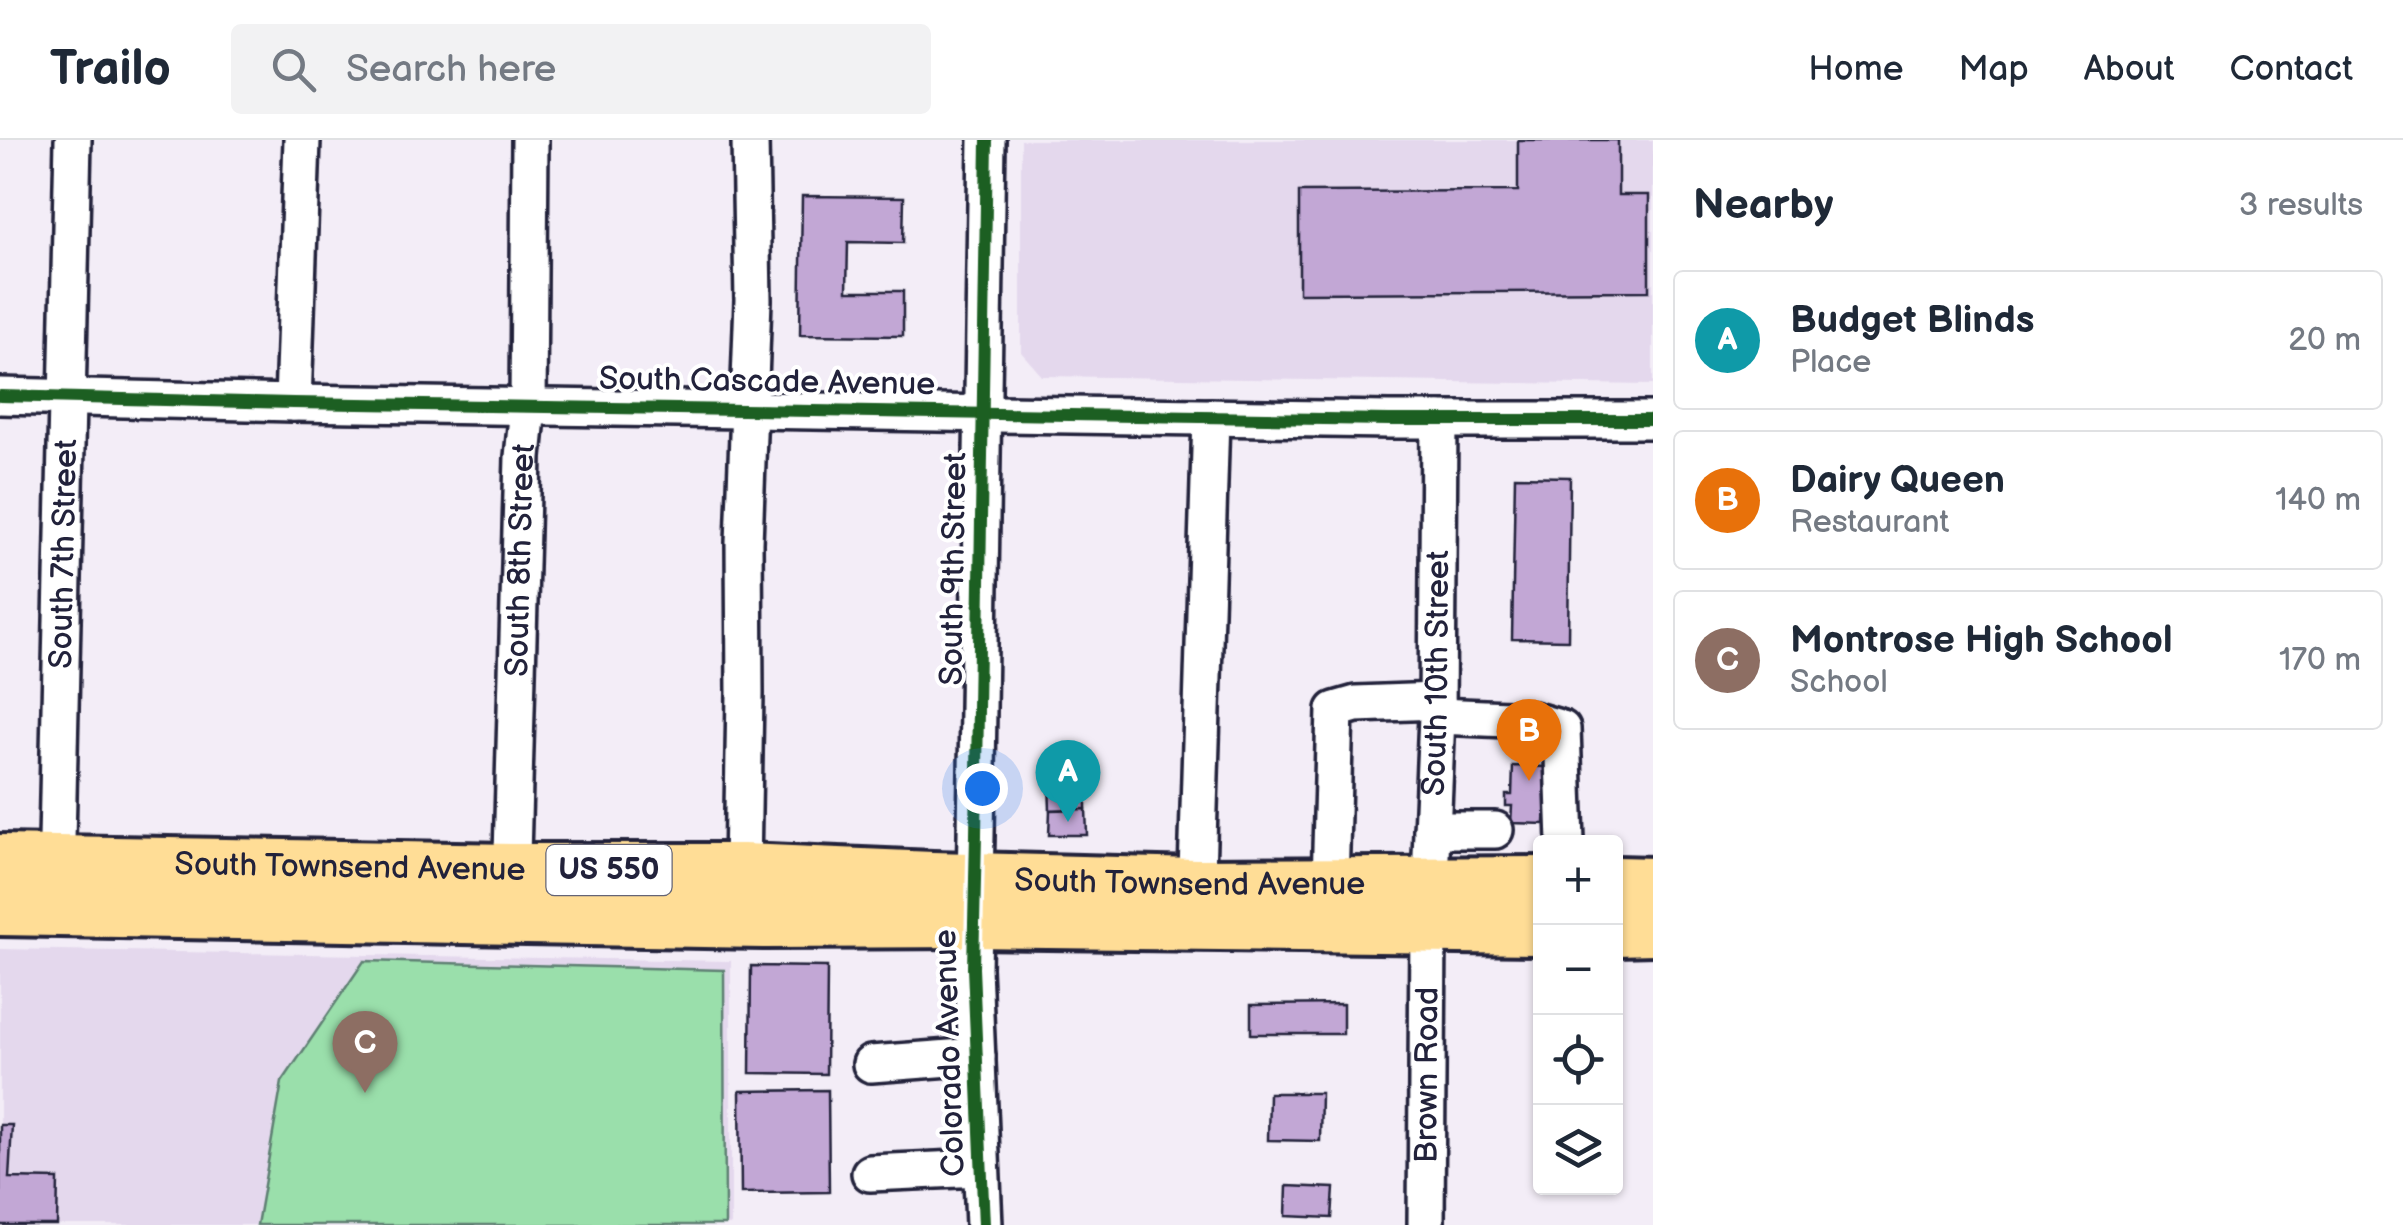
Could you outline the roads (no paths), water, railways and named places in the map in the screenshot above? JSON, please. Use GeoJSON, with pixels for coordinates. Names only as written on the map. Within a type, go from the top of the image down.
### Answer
{"type":"FeatureCollection","features":[{"type":"Feature","properties":{"kind":"highway","name":"South Townsend Avenue"},"geometry":{"type":"LineString","coordinates":[[0,862],[56,886],[511,894],[763,922],[974,900]]}},
{"type":"Feature","properties":{"kind":"highway","name":"South Townsend Avenue"},"geometry":{"type":"LineString","coordinates":[[511,894],[742,870],[974,900],[1429,904],[1533,884]]}},
{"type":"Feature","properties":{"kind":"highway","name":"South Townsend Avenue"},"geometry":{"type":"LineString","coordinates":[[1196,904],[1330,883],[1533,926]]}},
{"type":"Feature","properties":{"kind":"highway"},"geometry":{"type":"LineString","coordinates":[[1623,884],[1653,884]]}},
{"type":"Feature","properties":{"kind":"highway","name":"South Townsend Avenue"},"geometry":{"type":"LineString","coordinates":[[0,909],[56,886]]}},
{"type":"Feature","properties":{"kind":"highway"},"geometry":{"type":"LineString","coordinates":[[1623,928],[1653,928]]}},
{"type":"Feature","properties":{"kind":"street","name":"South 7th Street"},"geometry":{"type":"LineString","coordinates":[[56,886],[74,140]]}},
{"type":"Feature","properties":{"kind":"street"},"geometry":{"type":"LineString","coordinates":[[293,403],[302,140]]}},
{"type":"Feature","properties":{"kind":"street","name":"South 8th Street"},"geometry":{"type":"LineString","coordinates":[[511,894],[523,457],[528,406],[530,140]]}},
{"type":"Feature","properties":{"kind":"street"},"geometry":{"type":"LineString","coordinates":[[742,870],[744,542],[753,300],[750,140]]}},
{"type":"Feature","properties":{"kind":"street","name":"South 9th Street"},"geometry":{"type":"LineString","coordinates":[[974,900],[988,140]]}},
{"type":"Feature","properties":{"kind":"street","name":"South Cascade Avenue"},"geometry":{"type":"LineString","coordinates":[[0,396],[984,414],[1653,420]]}},
{"type":"Feature","properties":{"kind":"street"},"geometry":{"type":"LineString","coordinates":[[1196,904],[1211,417]]}},
{"type":"Feature","properties":{"kind":"street","name":"South 10th Street"},"geometry":{"type":"LineString","coordinates":[[1429,904],[1437,709],[1438,420]]}},
{"type":"Feature","properties":{"kind":"street"},"geometry":{"type":"LineString","coordinates":[[1330,883],[1335,710],[1356,704],[1532,720],[1547,732],[1565,835]]}},
{"type":"Feature","properties":{"kind":"street"},"geometry":{"type":"LineString","coordinates":[[1432,830],[1495,830]]}},
{"type":"Feature","properties":{"kind":"street","name":"Colorado Avenue"},"geometry":{"type":"LineString","coordinates":[[974,900],[984,1225]]}},
{"type":"Feature","properties":{"kind":"street","name":"Brown Road"},"geometry":{"type":"LineString","coordinates":[[1426,1225],[1429,904]]}},
{"type":"Feature","properties":{"kind":"street"},"geometry":{"type":"LineString","coordinates":[[871,1064],[977,1056]]}},
{"type":"Feature","properties":{"kind":"street"},"geometry":{"type":"LineString","coordinates":[[870,1173],[981,1168]]}},
{"type":"Feature","properties":{"kind":"place","name":"Dairy Queen"},"geometry":{"type":"Point","coordinates":[1529,781]}},
{"type":"Feature","properties":{"kind":"place","name":"Budget Blinds"},"geometry":{"type":"Point","coordinates":[1068,822]}},
{"type":"Feature","properties":{"kind":"place","name":"Montrose High School"},"geometry":{"type":"Point","coordinates":[365,1093]}}]}
